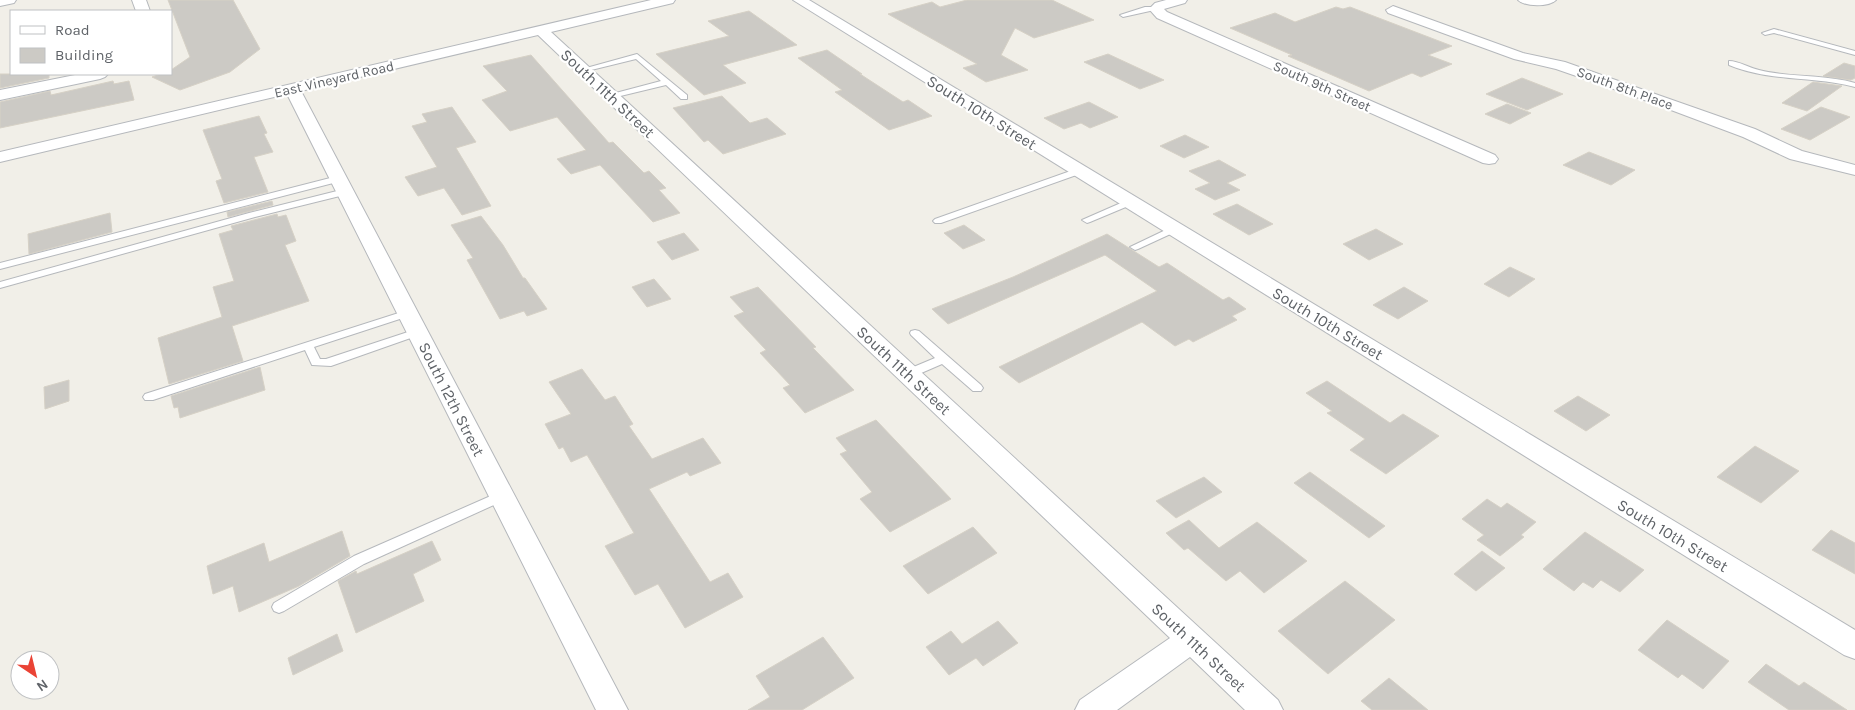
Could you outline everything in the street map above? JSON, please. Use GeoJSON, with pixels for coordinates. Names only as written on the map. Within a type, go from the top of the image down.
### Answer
{"type":"FeatureCollection","features":[{"type":"Feature","properties":{"kind":"street"},"geometry":{"type":"LineString","coordinates":[[0,2],[9,0]]}},
{"type":"Feature","properties":{"kind":"street","name":"East Vineyard Road"},"geometry":{"type":"LineString","coordinates":[[0,157],[668,0]]}},
{"type":"Feature","properties":{"kind":"street","name":"South 10th Street"},"geometry":{"type":"LineString","coordinates":[[800,0],[1855,646]]}},
{"type":"Feature","properties":{"kind":"street"},"geometry":{"type":"LineString","coordinates":[[1156,9],[1180,0]]}},
{"type":"Feature","properties":{"kind":"street"},"geometry":{"type":"LineString","coordinates":[[1525,0],[1549,0]]}},
{"type":"Feature","properties":{"kind":"street","name":"South 9th Street"},"geometry":{"type":"LineString","coordinates":[[1156,9],[1162,16],[1489,159]]}},
{"type":"Feature","properties":{"kind":"street","name":"South 8th Place"},"geometry":{"type":"LineString","coordinates":[[1393,10],[1519,56],[1560,65],[1749,133],[1796,155],[1855,170]]}},
{"type":"Feature","properties":{"kind":"street","name":"South 11th Street"},"geometry":{"type":"LineString","coordinates":[[540,30],[1267,710]]}},
{"type":"Feature","properties":{"kind":"street"},"geometry":{"type":"LineString","coordinates":[[0,95],[95,75]]}},
{"type":"Feature","properties":{"kind":"street","name":"South 12th Street"},"geometry":{"type":"LineString","coordinates":[[292,89],[612,710]]}},
{"type":"Feature","properties":{"kind":"street"},"geometry":{"type":"LineString","coordinates":[[1091,710],[1192,639]]}},
{"type":"Feature","properties":{"kind":"lane"},"geometry":{"type":"LineString","coordinates":[[1123,15],[1145,9],[1156,9]]}},
{"type":"Feature","properties":{"kind":"lane"},"geometry":{"type":"LineString","coordinates":[[1765,33],[1774,31],[1855,52]]}},
{"type":"Feature","properties":{"kind":"lane"},"geometry":{"type":"LineString","coordinates":[[583,70],[637,56],[684,97]]}},
{"type":"Feature","properties":{"kind":"lane"},"geometry":{"type":"LineString","coordinates":[[1732,64],[1772,75],[1822,77],[1855,85]]}},
{"type":"Feature","properties":{"kind":"lane"},"geometry":{"type":"LineString","coordinates":[[612,97],[666,82]]}},
{"type":"Feature","properties":{"kind":"lane"},"geometry":{"type":"LineString","coordinates":[[938,221],[1079,171]]}},
{"type":"Feature","properties":{"kind":"lane"},"geometry":{"type":"LineString","coordinates":[[0,266],[342,185]]}},
{"type":"Feature","properties":{"kind":"lane"},"geometry":{"type":"LineString","coordinates":[[0,286],[252,215],[342,185]]}},
{"type":"Feature","properties":{"kind":"lane"},"geometry":{"type":"LineString","coordinates":[[1087,220],[1130,202]]}},
{"type":"Feature","properties":{"kind":"lane"},"geometry":{"type":"LineString","coordinates":[[1135,247],[1174,229]]}},
{"type":"Feature","properties":{"kind":"lane"},"geometry":{"type":"LineString","coordinates":[[149,397],[249,363],[308,346],[413,322]]}},
{"type":"Feature","properties":{"kind":"lane"},"geometry":{"type":"LineString","coordinates":[[308,346],[316,362],[327,363],[413,322]]}},
{"type":"Feature","properties":{"kind":"lane"},"geometry":{"type":"LineString","coordinates":[[914,333],[977,388]]}},
{"type":"Feature","properties":{"kind":"lane"},"geometry":{"type":"LineString","coordinates":[[908,374],[943,359]]}},
{"type":"Feature","properties":{"kind":"lane"},"geometry":{"type":"LineString","coordinates":[[279,607],[359,560],[502,496]]}},
{"type":"Feature","properties":{"kind":"building"},"geometry":{"type":"Polygon","coordinates":[[[168,0],[233,0],[260,49],[230,72],[180,90],[152,77],[172,75],[172,69],[190,57],[168,0]]]}},
{"type":"Feature","properties":{"kind":"building"},"geometry":{"type":"Polygon","coordinates":[[[967,0],[1052,0],[1094,20],[1034,38],[1015,28],[1001,55],[1028,70],[986,82],[963,68],[977,64],[888,14],[932,2],[940,7],[967,0]]]}},
{"type":"Feature","properties":{"kind":"building"},"geometry":{"type":"Polygon","coordinates":[[[1336,7],[1343,9],[1350,7],[1452,46],[1428,55],[1452,64],[1421,77],[1412,73],[1369,91],[1288,56],[1292,55],[1230,28],[1275,13],[1295,22],[1336,7]]]}},
{"type":"Feature","properties":{"kind":"building"},"geometry":{"type":"Polygon","coordinates":[[[749,11],[797,45],[723,65],[746,83],[704,95],[656,54],[729,36],[708,21],[749,11]]]}},
{"type":"Feature","properties":{"kind":"building"},"geometry":{"type":"Polygon","coordinates":[[[827,50],[903,102],[908,100],[932,116],[889,130],[835,92],[842,90],[798,58],[827,50]]]}},
{"type":"Feature","properties":{"kind":"building"},"geometry":{"type":"Polygon","coordinates":[[[1108,54],[1164,80],[1140,89],[1084,62],[1108,54]]]}},
{"type":"Feature","properties":{"kind":"building"},"geometry":{"type":"Polygon","coordinates":[[[531,55],[609,143],[613,142],[644,173],[649,171],[666,188],[659,190],[680,213],[653,222],[600,165],[571,174],[557,159],[586,150],[557,117],[510,131],[482,100],[507,91],[483,66],[531,55]]]}},
{"type":"Feature","properties":{"kind":"building"},"geometry":{"type":"Polygon","coordinates":[[[1844,63],[1855,66],[1855,78],[1851,80],[1823,76],[1844,63]]]}},
{"type":"Feature","properties":{"kind":"building"},"geometry":{"type":"Polygon","coordinates":[[[0,74],[49,75],[49,78],[0,88],[0,74]]]}},
{"type":"Feature","properties":{"kind":"building"},"geometry":{"type":"Polygon","coordinates":[[[1522,78],[1563,94],[1527,110],[1486,94],[1522,78]]]}},
{"type":"Feature","properties":{"kind":"building"},"geometry":{"type":"Polygon","coordinates":[[[113,81],[114,84],[129,81],[134,100],[0,128],[0,102],[50,91],[51,95],[113,81]]]}},
{"type":"Feature","properties":{"kind":"building"},"geometry":{"type":"Polygon","coordinates":[[[1813,82],[1842,86],[1807,111],[1782,103],[1813,82]]]}},
{"type":"Feature","properties":{"kind":"building"},"geometry":{"type":"Polygon","coordinates":[[[722,96],[750,123],[767,118],[786,134],[723,154],[708,140],[704,142],[673,108],[722,96]]]}},
{"type":"Feature","properties":{"kind":"building"},"geometry":{"type":"Polygon","coordinates":[[[1089,102],[1118,117],[1090,128],[1081,123],[1064,129],[1044,118],[1089,102]]]}},
{"type":"Feature","properties":{"kind":"building"},"geometry":{"type":"Polygon","coordinates":[[[1507,104],[1531,113],[1510,124],[1485,114],[1507,104]]]}},
{"type":"Feature","properties":{"kind":"building"},"geometry":{"type":"Polygon","coordinates":[[[452,107],[476,142],[456,148],[491,206],[462,215],[444,188],[418,196],[405,177],[437,167],[412,126],[427,122],[422,114],[452,107]]]}},
{"type":"Feature","properties":{"kind":"building"},"geometry":{"type":"Polygon","coordinates":[[[1821,107],[1850,117],[1810,140],[1781,129],[1821,107]]]}},
{"type":"Feature","properties":{"kind":"building"},"geometry":{"type":"Polygon","coordinates":[[[259,116],[267,133],[264,134],[273,152],[254,157],[268,192],[224,203],[216,181],[222,179],[203,130],[259,116]]]}},
{"type":"Feature","properties":{"kind":"building"},"geometry":{"type":"Polygon","coordinates":[[[1185,135],[1209,147],[1184,158],[1160,146],[1185,135]]]}},
{"type":"Feature","properties":{"kind":"building"},"geometry":{"type":"Polygon","coordinates":[[[1589,152],[1635,170],[1611,185],[1563,165],[1589,152]]]}},
{"type":"Feature","properties":{"kind":"building"},"geometry":{"type":"Polygon","coordinates":[[[1219,160],[1246,175],[1227,183],[1240,190],[1215,200],[1195,189],[1210,183],[1189,171],[1219,160]]]}},
{"type":"Feature","properties":{"kind":"building"},"geometry":{"type":"Polygon","coordinates":[[[272,201],[273,205],[228,217],[227,212],[272,201]]]}},
{"type":"Feature","properties":{"kind":"building"},"geometry":{"type":"Polygon","coordinates":[[[1237,204],[1273,224],[1249,235],[1213,214],[1237,204]]]}},
{"type":"Feature","properties":{"kind":"building"},"geometry":{"type":"Polygon","coordinates":[[[110,213],[112,232],[29,254],[28,234],[110,213]]]}},
{"type":"Feature","properties":{"kind":"building"},"geometry":{"type":"Polygon","coordinates":[[[277,214],[278,217],[286,215],[296,241],[285,245],[309,301],[232,326],[243,361],[169,384],[158,338],[222,317],[213,287],[234,281],[219,234],[233,230],[231,226],[277,214]]]}},
{"type":"Feature","properties":{"kind":"building"},"geometry":{"type":"Polygon","coordinates":[[[481,216],[503,245],[523,278],[525,278],[547,309],[527,316],[524,311],[500,319],[467,260],[473,258],[451,225],[481,216]]]}},
{"type":"Feature","properties":{"kind":"building"},"geometry":{"type":"Polygon","coordinates":[[[964,225],[985,240],[963,249],[944,233],[964,225]]]}},
{"type":"Feature","properties":{"kind":"building"},"geometry":{"type":"Polygon","coordinates":[[[1376,229],[1403,244],[1369,260],[1343,244],[1376,229]]]}},
{"type":"Feature","properties":{"kind":"building"},"geometry":{"type":"Polygon","coordinates":[[[684,233],[699,250],[672,260],[657,242],[684,233]]]}},
{"type":"Feature","properties":{"kind":"building"},"geometry":{"type":"Polygon","coordinates":[[[1107,234],[1159,267],[1167,263],[1223,300],[1229,297],[1246,309],[1232,316],[1237,320],[1193,342],[1189,339],[1175,346],[1142,322],[1019,383],[999,367],[1157,291],[1105,255],[948,324],[932,309],[1013,277],[1107,234]]]}},
{"type":"Feature","properties":{"kind":"building"},"geometry":{"type":"Polygon","coordinates":[[[1510,267],[1535,279],[1509,297],[1484,284],[1510,267]]]}},
{"type":"Feature","properties":{"kind":"building"},"geometry":{"type":"Polygon","coordinates":[[[654,279],[671,299],[647,307],[632,287],[654,279]]]}},
{"type":"Feature","properties":{"kind":"building"},"geometry":{"type":"Polygon","coordinates":[[[758,287],[816,347],[813,348],[854,390],[805,413],[783,388],[790,385],[760,353],[766,350],[734,316],[744,312],[730,297],[758,287]]]}},
{"type":"Feature","properties":{"kind":"building"},"geometry":{"type":"Polygon","coordinates":[[[1404,287],[1428,301],[1398,319],[1373,305],[1404,287]]]}},
{"type":"Feature","properties":{"kind":"building"},"geometry":{"type":"Polygon","coordinates":[[[260,367],[265,390],[180,418],[178,407],[174,408],[171,396],[260,367]]]}},
{"type":"Feature","properties":{"kind":"building"},"geometry":{"type":"Polygon","coordinates":[[[582,369],[605,400],[615,396],[633,424],[629,426],[652,459],[703,438],[721,463],[690,476],[687,472],[649,489],[710,582],[728,573],[743,597],[685,628],[658,584],[635,595],[605,546],[634,533],[587,455],[571,462],[563,447],[559,449],[545,424],[571,414],[549,382],[582,369]]]}},
{"type":"Feature","properties":{"kind":"building"},"geometry":{"type":"Polygon","coordinates":[[[69,380],[69,401],[45,409],[44,387],[69,380]]]}},
{"type":"Feature","properties":{"kind":"building"},"geometry":{"type":"Polygon","coordinates":[[[1327,381],[1390,423],[1403,414],[1439,436],[1386,474],[1350,450],[1365,439],[1327,413],[1332,411],[1306,393],[1327,381]]]}},
{"type":"Feature","properties":{"kind":"building"},"geometry":{"type":"Polygon","coordinates":[[[1578,396],[1610,415],[1586,431],[1554,411],[1578,396]]]}},
{"type":"Feature","properties":{"kind":"building"},"geometry":{"type":"Polygon","coordinates":[[[876,420],[951,499],[890,532],[860,499],[872,492],[840,454],[847,451],[836,438],[876,420]]]}},
{"type":"Feature","properties":{"kind":"building"},"geometry":{"type":"Polygon","coordinates":[[[1755,446],[1799,471],[1761,503],[1717,477],[1755,446]]]}},
{"type":"Feature","properties":{"kind":"building"},"geometry":{"type":"Polygon","coordinates":[[[1310,472],[1385,526],[1369,538],[1294,483],[1310,472]]]}},
{"type":"Feature","properties":{"kind":"building"},"geometry":{"type":"Polygon","coordinates":[[[1204,477],[1222,492],[1176,518],[1156,501],[1204,477]]]}},
{"type":"Feature","properties":{"kind":"building"},"geometry":{"type":"Polygon","coordinates":[[[1487,499],[1501,508],[1507,503],[1536,522],[1521,535],[1524,537],[1500,556],[1477,540],[1484,535],[1462,519],[1487,499]]]}},
{"type":"Feature","properties":{"kind":"building"},"geometry":{"type":"Polygon","coordinates":[[[1189,520],[1219,548],[1257,522],[1307,561],[1264,593],[1240,571],[1226,581],[1188,548],[1184,550],[1166,533],[1189,520]]]}},
{"type":"Feature","properties":{"kind":"building"},"geometry":{"type":"Polygon","coordinates":[[[973,527],[997,553],[928,594],[903,566],[973,527]]]}},
{"type":"Feature","properties":{"kind":"building"},"geometry":{"type":"Polygon","coordinates":[[[1831,530],[1855,543],[1855,574],[1812,550],[1831,530]]]}},
{"type":"Feature","properties":{"kind":"building"},"geometry":{"type":"Polygon","coordinates":[[[342,531],[350,556],[299,586],[239,612],[233,586],[213,594],[207,566],[264,543],[269,562],[342,531]]]}},
{"type":"Feature","properties":{"kind":"building"},"geometry":{"type":"Polygon","coordinates":[[[1585,532],[1644,570],[1620,592],[1601,580],[1593,588],[1583,582],[1574,591],[1543,569],[1585,532]]]}},
{"type":"Feature","properties":{"kind":"building"},"geometry":{"type":"Polygon","coordinates":[[[432,541],[441,560],[413,574],[424,601],[356,633],[338,581],[356,571],[357,574],[432,541]]]}},
{"type":"Feature","properties":{"kind":"building"},"geometry":{"type":"Polygon","coordinates":[[[1482,551],[1505,568],[1476,591],[1454,574],[1482,551]]]}},
{"type":"Feature","properties":{"kind":"building"},"geometry":{"type":"Polygon","coordinates":[[[1345,581],[1395,620],[1328,674],[1278,631],[1345,581]]]}},
{"type":"Feature","properties":{"kind":"building"},"geometry":{"type":"Polygon","coordinates":[[[1667,620],[1729,661],[1703,689],[1682,674],[1678,678],[1638,650],[1667,620]]]}},
{"type":"Feature","properties":{"kind":"building"},"geometry":{"type":"Polygon","coordinates":[[[998,621],[1018,643],[983,666],[976,658],[949,675],[926,647],[951,631],[962,644],[998,621]]]}},
{"type":"Feature","properties":{"kind":"building"},"geometry":{"type":"Polygon","coordinates":[[[337,634],[343,651],[293,675],[288,658],[337,634]]]}},
{"type":"Feature","properties":{"kind":"building"},"geometry":{"type":"Polygon","coordinates":[[[823,637],[854,678],[802,710],[748,710],[770,697],[756,676],[823,637]]]}},
{"type":"Feature","properties":{"kind":"building"},"geometry":{"type":"Polygon","coordinates":[[[1766,664],[1799,686],[1804,682],[1847,710],[1789,710],[1748,682],[1766,664]]]}},
{"type":"Feature","properties":{"kind":"building"},"geometry":{"type":"Polygon","coordinates":[[[1389,678],[1428,710],[1372,710],[1361,701],[1389,678]]]}}]}
